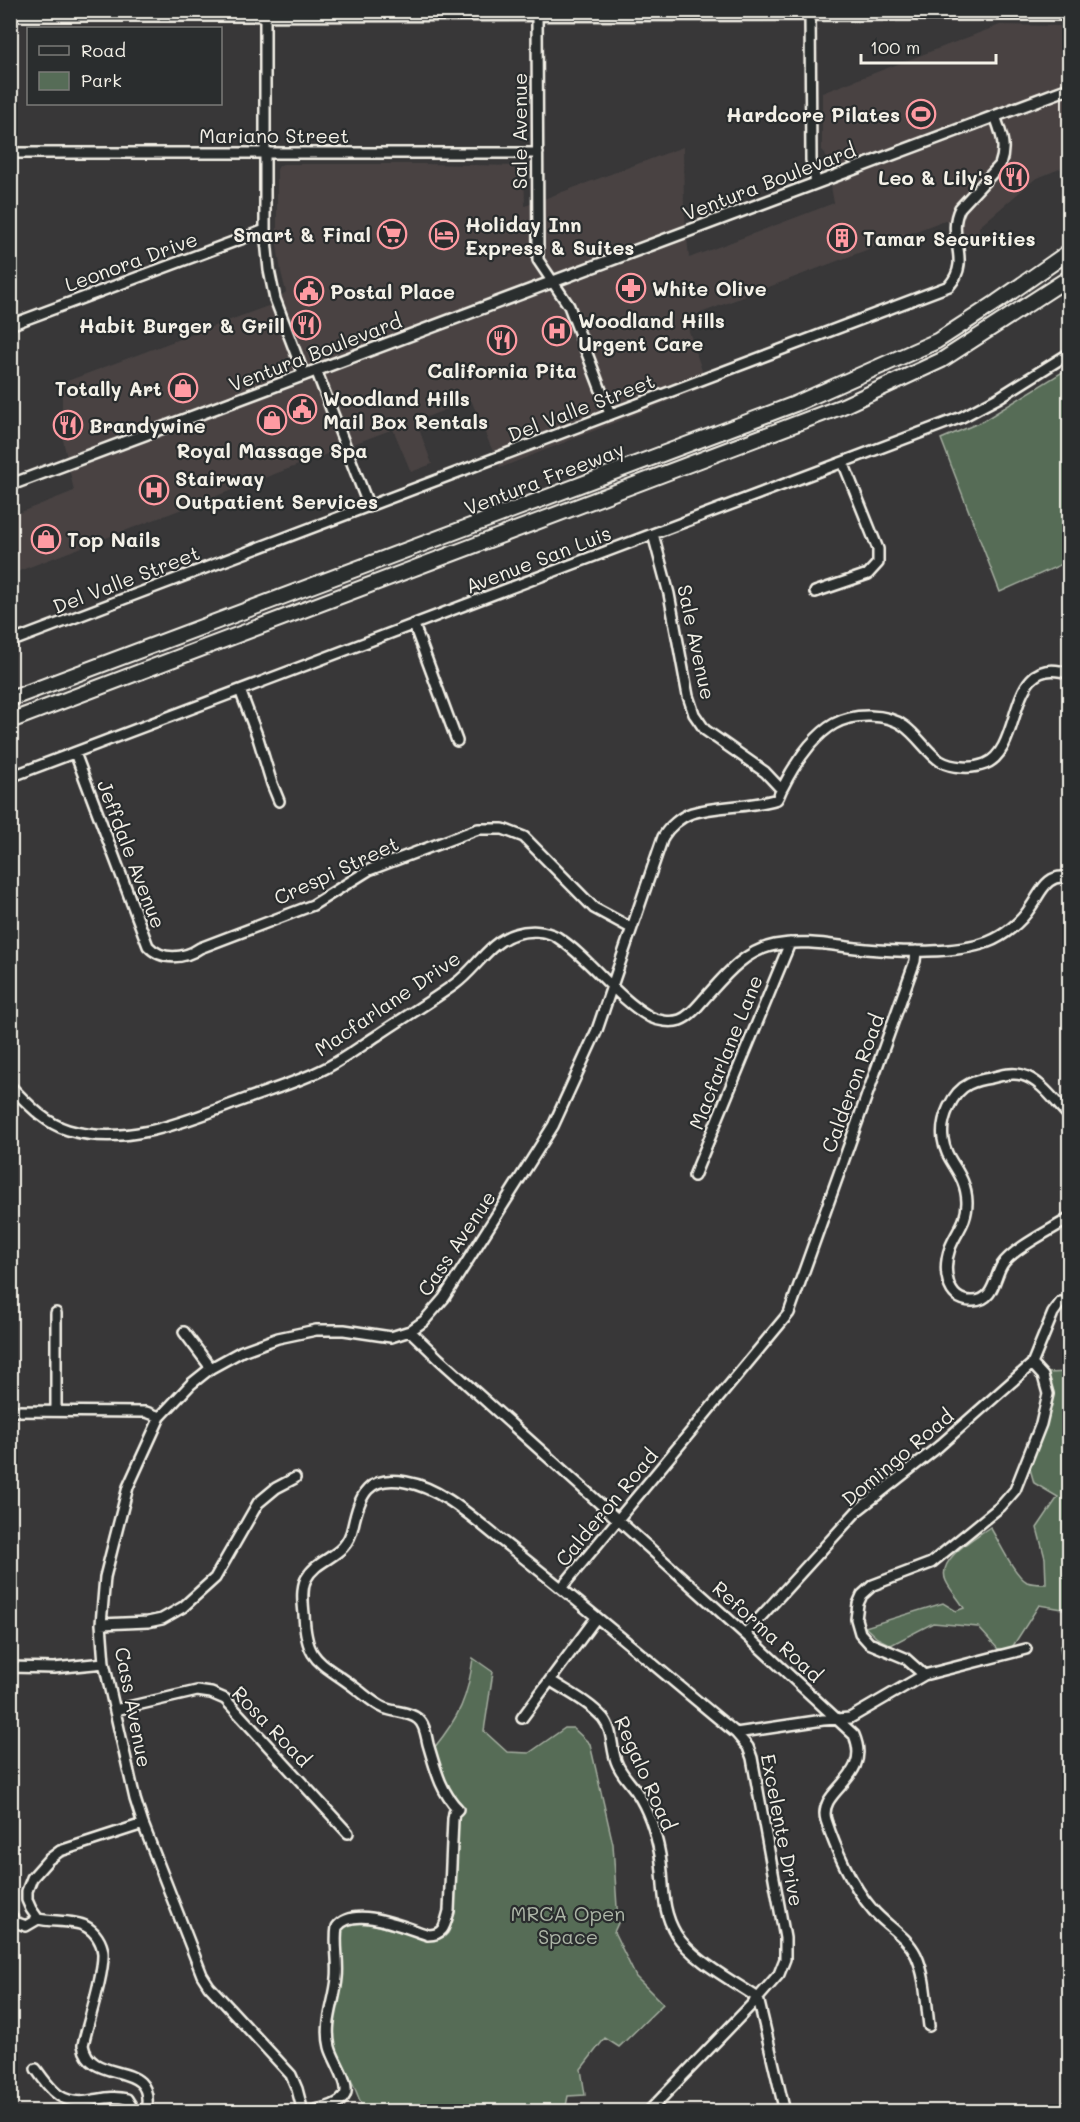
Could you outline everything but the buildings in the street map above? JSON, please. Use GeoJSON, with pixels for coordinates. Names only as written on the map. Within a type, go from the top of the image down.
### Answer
{"type":"FeatureCollection","features":[{"type":"Feature","properties":{"kind":"highway","name":"Ventura Freeway"},"geometry":{"type":"LineString","coordinates":[[13,698],[795,404],[937,341],[1070,250]]}},
{"type":"Feature","properties":{"kind":"highway","name":"Ventura Freeway"},"geometry":{"type":"LineString","coordinates":[[12,721],[843,406],[942,360],[1070,277]]}},
{"type":"Feature","properties":{"kind":"main road","name":"Ventura Boulevard"},"geometry":{"type":"LineString","coordinates":[[10,485],[1070,88]]}},
{"type":"Feature","properties":{"kind":"street"},"geometry":{"type":"LineString","coordinates":[[810,12],[811,160],[816,182]]}},
{"type":"Feature","properties":{"kind":"street"},"geometry":{"type":"LineString","coordinates":[[10,16],[810,12],[1070,15]]}},
{"type":"Feature","properties":{"kind":"street","name":"Sale Avenue"},"geometry":{"type":"LineString","coordinates":[[537,13],[537,254],[539,264],[568,306],[610,414]]}},
{"type":"Feature","properties":{"kind":"street"},"geometry":{"type":"LineString","coordinates":[[265,14],[265,230],[269,270],[275,299],[304,375]]}},
{"type":"Feature","properties":{"kind":"street","name":"Del Valle Street"},"geometry":{"type":"LineString","coordinates":[[10,642],[949,286],[956,278],[960,268],[960,256],[954,233],[956,217],[960,208],[1000,165],[1002,158],[1004,140],[995,116]]}},
{"type":"Feature","properties":{"kind":"street","name":"Mariano Street"},"geometry":{"type":"LineString","coordinates":[[10,153],[538,153]]}},
{"type":"Feature","properties":{"kind":"street","name":"Leonora Drive"},"geometry":{"type":"LineString","coordinates":[[10,325],[265,230]]}},
{"type":"Feature","properties":{"kind":"street","name":"Avenue San Luis"},"geometry":{"type":"LineString","coordinates":[[10,777],[962,417],[998,398],[1070,353]]}},
{"type":"Feature","properties":{"kind":"street"},"geometry":{"type":"LineString","coordinates":[[316,370],[369,507]]}},
{"type":"Feature","properties":{"kind":"street"},"geometry":{"type":"LineString","coordinates":[[814,592],[868,574],[878,564],[878,549],[843,462]]}},
{"type":"Feature","properties":{"kind":"street","name":"Sale Avenue"},"geometry":{"type":"LineString","coordinates":[[653,534],[669,594],[688,696],[694,714],[705,730],[765,772],[781,789]]}},
{"type":"Feature","properties":{"kind":"street"},"geometry":{"type":"LineString","coordinates":[[414,625],[457,741]]}},
{"type":"Feature","properties":{"kind":"street","name":"Cass Avenue"},"geometry":{"type":"LineString","coordinates":[[303,2112],[291,2075],[209,1986],[202,1975],[143,1824],[104,1663],[101,1624],[105,1577],[128,1487],[160,1417],[191,1384],[211,1368],[252,1347],[278,1338],[316,1330],[344,1330],[391,1337],[410,1331],[424,1321],[444,1298],[553,1126],[597,1030],[663,837],[669,828],[692,813],[764,804],[777,800],[781,789],[810,746],[821,734],[835,723],[865,716],[881,717],[901,723],[940,761],[973,768],[987,764],[997,757],[1004,746],[1023,689],[1031,679],[1040,673],[1052,670],[1070,674]]}},
{"type":"Feature","properties":{"kind":"street"},"geometry":{"type":"LineString","coordinates":[[240,690],[279,801]]}},
{"type":"Feature","properties":{"kind":"street","name":"Jeffdale Avenue"},"geometry":{"type":"LineString","coordinates":[[75,753],[148,946],[154,953],[167,957]]}},
{"type":"Feature","properties":{"kind":"street","name":"Crespi Street"},"geometry":{"type":"LineString","coordinates":[[167,957],[191,954],[200,948],[313,905],[369,870],[478,829],[503,829],[524,837],[594,908],[632,928]]}},
{"type":"Feature","properties":{"kind":"street","name":"Macfarlane Drive"},"geometry":{"type":"LineString","coordinates":[[10,1086],[44,1118],[68,1130],[108,1136],[146,1133],[302,1079],[327,1067],[457,982],[499,943],[513,934],[536,931],[555,936],[651,1017],[664,1021],[681,1020],[694,1010],[735,965],[770,946],[812,941],[866,949],[916,951],[962,948],[987,943],[1019,921],[1051,879],[1070,878]]}},
{"type":"Feature","properties":{"kind":"street","name":"Macfarlane Lane"},"geometry":{"type":"LineString","coordinates":[[694,1176],[790,943]]}},
{"type":"Feature","properties":{"kind":"street","name":"Calderon Road"},"geometry":{"type":"LineString","coordinates":[[308,2112],[334,2105],[344,2097],[347,2089],[328,2038],[329,2013],[337,1982],[337,1927],[349,1918],[373,1918],[428,1935],[441,1933],[448,1911],[453,1819],[458,1809],[446,1794],[438,1777],[423,1725],[419,1720],[375,1702],[326,1669],[309,1648],[305,1634],[303,1590],[306,1579],[312,1571],[346,1546],[351,1536],[358,1503],[365,1491],[378,1483],[392,1481],[407,1482],[450,1501],[562,1587],[789,1313],[915,961],[916,951]]}},
{"type":"Feature","properties":{"kind":"street"},"geometry":{"type":"LineString","coordinates":[[1070,1117],[1036,1082],[1023,1075],[1012,1074],[970,1083],[950,1104],[943,1125],[942,1138],[947,1153],[961,1174],[966,1189],[967,1204],[966,1217],[950,1248],[947,1278],[950,1290],[959,1298],[973,1302],[984,1298],[992,1291],[1002,1264],[1012,1254],[1070,1218]]}},
{"type":"Feature","properties":{"kind":"street","name":"Domingo Road"},"geometry":{"type":"LineString","coordinates":[[745,1634],[858,1510],[938,1447],[1032,1364],[1053,1313],[1061,1302]]}},
{"type":"Feature","properties":{"kind":"street"},"geometry":{"type":"LineString","coordinates":[[56,1313],[56,1411]]}},
{"type":"Feature","properties":{"kind":"street","name":"Reforma Road"},"geometry":{"type":"LineString","coordinates":[[410,1331],[854,1735],[859,1747],[855,1768],[828,1802],[826,1818],[854,1885],[873,1910],[905,1939],[915,1953],[921,1968],[929,2026]]}},
{"type":"Feature","properties":{"kind":"street"},"geometry":{"type":"LineString","coordinates":[[184,1332],[211,1368]]}},
{"type":"Feature","properties":{"kind":"street"},"geometry":{"type":"LineString","coordinates":[[924,1675],[905,1658],[869,1643],[860,1633],[856,1619],[858,1604],[862,1595],[873,1585],[931,1563],[1001,1506],[1015,1490],[1041,1424],[1048,1394],[1043,1376],[1032,1364]]}},
{"type":"Feature","properties":{"kind":"street"},"geometry":{"type":"LineString","coordinates":[[10,1411],[146,1412],[160,1417]]}},
{"type":"Feature","properties":{"kind":"street"},"geometry":{"type":"LineString","coordinates":[[101,1624],[148,1622],[162,1619],[183,1607],[215,1578],[258,1503],[276,1488],[295,1478]]}},
{"type":"Feature","properties":{"kind":"street","name":"Excelente Drive"},"geometry":{"type":"LineString","coordinates":[[562,1587],[596,1618],[736,1733],[748,1747],[752,1758],[785,1938],[785,1959],[779,1974],[648,2112]]}},
{"type":"Feature","properties":{"kind":"street"},"geometry":{"type":"LineString","coordinates":[[522,1718],[596,1618]]}},
{"type":"Feature","properties":{"kind":"street"},"geometry":{"type":"LineString","coordinates":[[736,1733],[850,1718],[924,1675],[1026,1649]]}},
{"type":"Feature","properties":{"kind":"street"},"geometry":{"type":"LineString","coordinates":[[10,1666],[54,1668],[104,1663]]}},
{"type":"Feature","properties":{"kind":"street","name":"Regalo Road"},"geometry":{"type":"LineString","coordinates":[[551,1681],[594,1709],[605,1720],[621,1773],[636,1791],[646,1809],[660,1852],[663,1901],[669,1921],[678,1937],[697,1956],[758,1998]]}},
{"type":"Feature","properties":{"kind":"street","name":"Rosa Road"},"geometry":{"type":"LineString","coordinates":[[115,1710],[197,1691],[211,1693],[225,1699],[348,1833]]}},
{"type":"Feature","properties":{"kind":"street"},"geometry":{"type":"LineString","coordinates":[[38,1919],[27,1900],[27,1891],[32,1878],[48,1860],[60,1851],[143,1824]]}},
{"type":"Feature","properties":{"kind":"street"},"geometry":{"type":"LineString","coordinates":[[10,1914],[15,1922],[26,1926],[38,1919],[85,1926],[101,1943],[103,1952],[100,1972],[82,2045],[84,2053],[93,2065],[135,2077],[142,2083],[147,2095],[146,2112]]}},
{"type":"Feature","properties":{"kind":"street"},"geometry":{"type":"LineString","coordinates":[[758,1998],[784,2112]]}},
{"type":"Feature","properties":{"kind":"street"},"geometry":{"type":"LineString","coordinates":[[36,2069],[49,2087],[60,2097],[87,2102],[114,2096],[127,2098],[135,2112]]}},
{"type":"Feature","properties":{"kind":"street"},"geometry":{"type":"LineString","coordinates":[[1063,2112],[1070,2105]]}},
{"type":"Feature","properties":{"kind":"shaded area"},"geometry":{"type":"Polygon","coordinates":[[[1000,25],[1059,26],[1065,31],[1063,64],[1070,79],[1069,165],[1035,179],[979,227],[980,240],[968,248],[964,238],[945,220],[685,319],[707,386],[500,468],[471,400],[416,421],[432,464],[411,472],[393,429],[11,574],[11,516],[74,491],[62,435],[62,383],[268,306],[286,292],[277,244],[277,170],[279,166],[283,164],[423,164],[520,166],[524,169],[525,206],[683,147],[684,207],[689,258],[834,203],[825,153],[822,150],[822,93],[1000,25]]]}},
{"type":"Feature","properties":{"kind":"green space"},"geometry":{"type":"Polygon","coordinates":[[[1069,368],[1069,561],[1000,592],[941,439],[983,421],[1069,368]]]}},
{"type":"Feature","properties":{"kind":"green space"},"geometry":{"type":"Polygon","coordinates":[[[1069,1372],[1069,1610],[1039,1605],[1011,1649],[998,1649],[978,1627],[933,1623],[891,1645],[877,1638],[865,1627],[943,1603],[956,1611],[964,1608],[946,1581],[944,1573],[952,1557],[959,1550],[990,1527],[1022,1578],[1029,1583],[1046,1584],[1045,1558],[1037,1528],[1058,1497],[1034,1483],[1029,1465],[1050,1411],[1048,1373],[1069,1372]]]}},
{"type":"Feature","properties":{"kind":"green space"},"geometry":{"type":"Polygon","coordinates":[[[1070,1644],[1069,1692],[1060,1646],[1070,1644]]]}},
{"type":"Feature","properties":{"kind":"green space","name":"MRCA Open Space"},"geometry":{"type":"Polygon","coordinates":[[[473,1658],[493,1672],[484,1731],[507,1752],[529,1753],[565,1728],[573,1728],[590,1744],[613,1844],[618,1923],[614,1932],[636,1977],[663,2004],[619,2047],[605,2038],[581,2069],[585,2095],[568,2096],[565,2111],[364,2111],[336,2050],[332,2028],[339,1930],[347,1923],[364,1922],[431,1940],[442,1938],[448,1933],[455,1896],[458,1817],[462,1808],[447,1784],[434,1748],[461,1706],[473,1658]]]}},
{"type":"Feature","properties":{"kind":"place","name":"Hardcore Pilates"},"geometry":{"type":"Point","coordinates":[921,114]}},
{"type":"Feature","properties":{"kind":"place","name":"Leo & Lily's"},"geometry":{"type":"Point","coordinates":[1014,177]}},
{"type":"Feature","properties":{"kind":"place","name":"Smart & Final"},"geometry":{"type":"Point","coordinates":[392,234]}},
{"type":"Feature","properties":{"kind":"place","name":"Holiday Inn Express & Suites"},"geometry":{"type":"Point","coordinates":[444,235]}},
{"type":"Feature","properties":{"kind":"place","name":"Tamar Securities"},"geometry":{"type":"Point","coordinates":[842,238]}},
{"type":"Feature","properties":{"kind":"place","name":"White Olive"},"geometry":{"type":"Point","coordinates":[631,288]}},
{"type":"Feature","properties":{"kind":"place","name":"Postal Place"},"geometry":{"type":"Point","coordinates":[309,291]}},
{"type":"Feature","properties":{"kind":"place","name":"Habit Burger & Grill"},"geometry":{"type":"Point","coordinates":[306,325]}},
{"type":"Feature","properties":{"kind":"place","name":"Woodland Hills Urgent Care"},"geometry":{"type":"Point","coordinates":[557,331]}},
{"type":"Feature","properties":{"kind":"place","name":"California Pita"},"geometry":{"type":"Point","coordinates":[502,340]}},
{"type":"Feature","properties":{"kind":"place","name":"Totally Art"},"geometry":{"type":"Point","coordinates":[183,388]}},
{"type":"Feature","properties":{"kind":"place","name":"Woodland Hills Mail Box Rentals"},"geometry":{"type":"Point","coordinates":[302,409]}},
{"type":"Feature","properties":{"kind":"place","name":"Royal Massage Spa"},"geometry":{"type":"Point","coordinates":[272,420]}},
{"type":"Feature","properties":{"kind":"place","name":"Brandywine"},"geometry":{"type":"Point","coordinates":[68,425]}},
{"type":"Feature","properties":{"kind":"place","name":"Stairway Outpatient Services"},"geometry":{"type":"Point","coordinates":[154,490]}},
{"type":"Feature","properties":{"kind":"place","name":"Top Nails"},"geometry":{"type":"Point","coordinates":[46,539]}}]}
